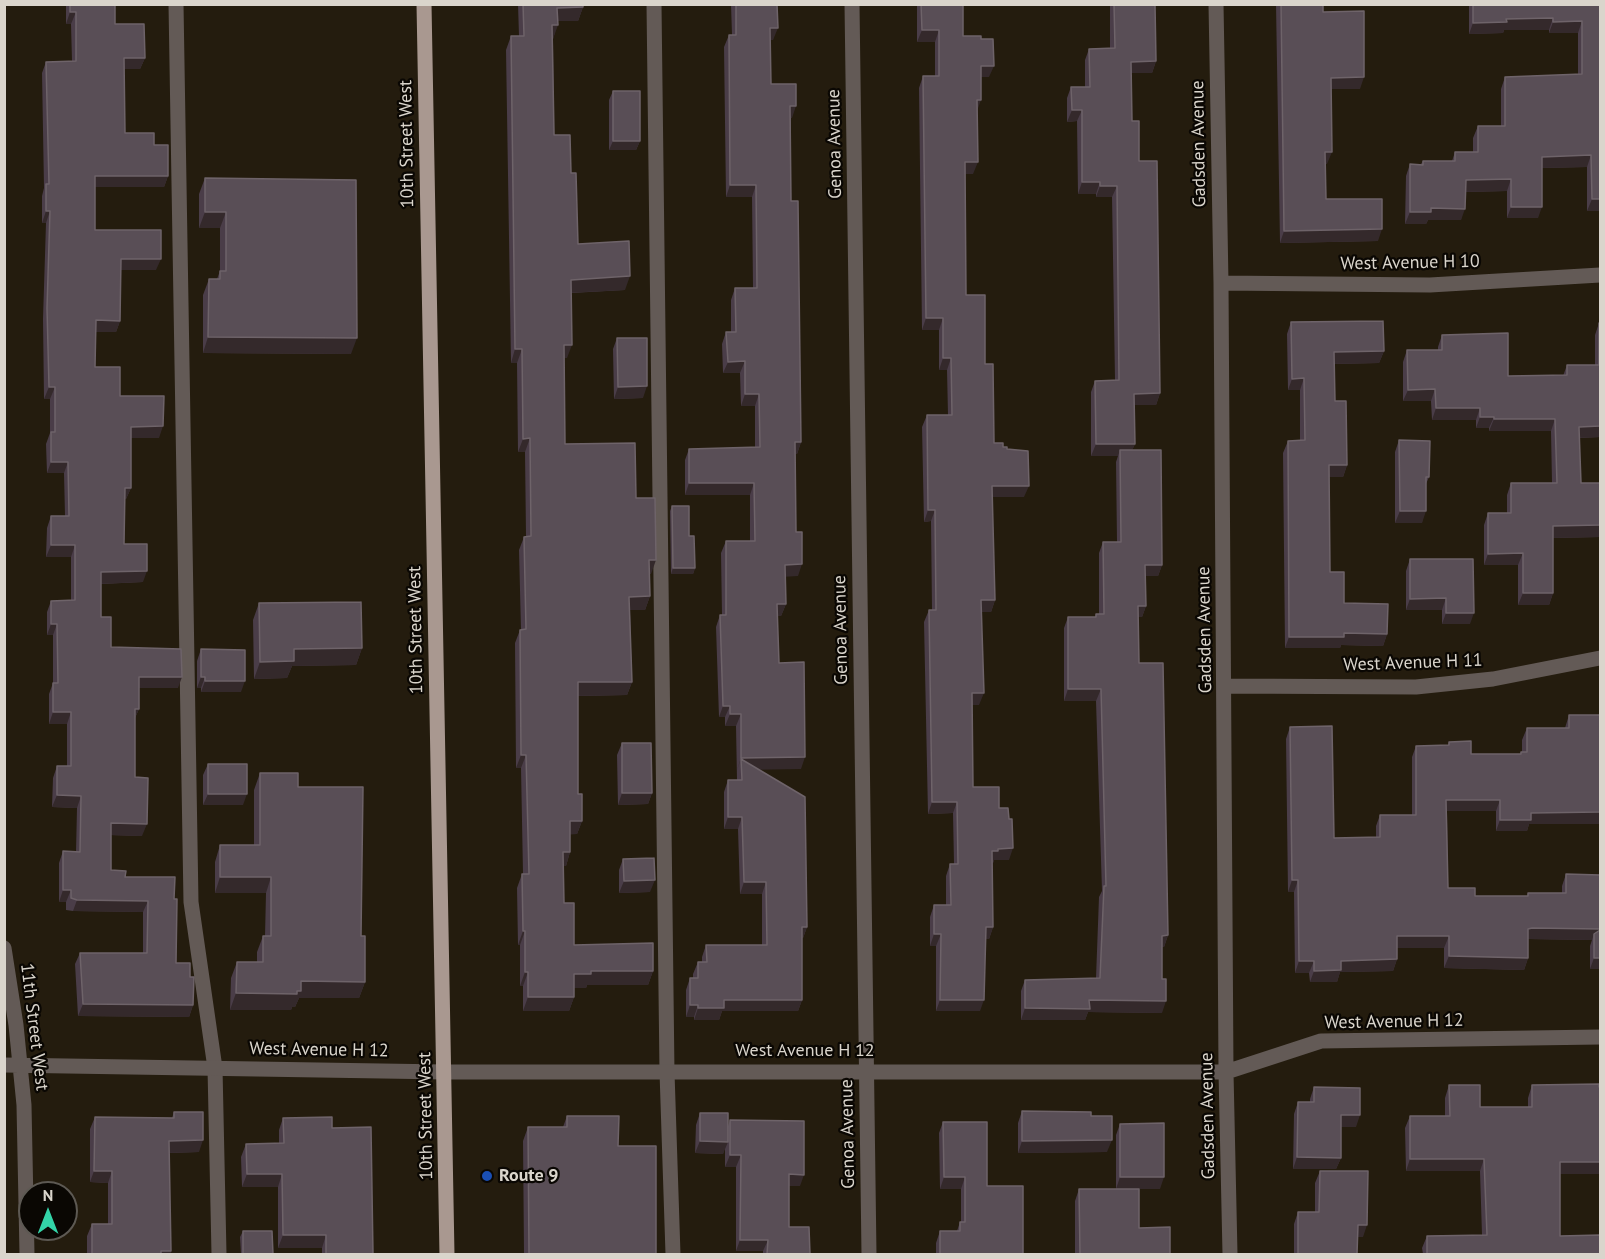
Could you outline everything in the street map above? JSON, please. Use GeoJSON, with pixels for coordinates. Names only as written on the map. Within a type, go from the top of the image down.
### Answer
{"type":"FeatureCollection","features":[{"type":"Feature","properties":{"kind":"main road","name":"10th Street West"},"geometry":{"type":"LineString","coordinates":[[424,4],[447,1254]]}},
{"type":"Feature","properties":{"kind":"street"},"geometry":{"type":"LineString","coordinates":[[176,4],[191,902],[215,1068],[219,1254]]}},
{"type":"Feature","properties":{"kind":"street"},"geometry":{"type":"LineString","coordinates":[[654,4],[668,1071],[673,1254]]}},
{"type":"Feature","properties":{"kind":"street","name":"Genoa Avenue"},"geometry":{"type":"LineString","coordinates":[[852,4],[870,1254]]}},
{"type":"Feature","properties":{"kind":"street","name":"Gadsden Avenue"},"geometry":{"type":"LineString","coordinates":[[1216,4],[1225,686],[1226,1072],[1230,1254]]}},
{"type":"Feature","properties":{"kind":"street","name":"West Avenue H 10"},"geometry":{"type":"LineString","coordinates":[[1221,283],[1430,285],[1600,275]]}},
{"type":"Feature","properties":{"kind":"street","name":"West Avenue H 11"},"geometry":{"type":"LineString","coordinates":[[1225,686],[1416,687],[1493,679],[1600,658]]}},
{"type":"Feature","properties":{"kind":"street","name":"11th Street West"},"geometry":{"type":"LineString","coordinates":[[4,948],[21,1065],[27,1254]]}},
{"type":"Feature","properties":{"kind":"street","name":"West Avenue H 12"},"geometry":{"type":"LineString","coordinates":[[4,1065],[445,1071],[1226,1072],[1321,1041],[1600,1037]]}},
{"type":"Feature","properties":{"kind":"building"},"geometry":{"type":"Polygon","coordinates":[[[70,4],[115,4],[115,24],[144,24],[145,58],[124,58],[125,133],[154,133],[154,145],[168,145],[168,176],[95,176],[95,230],[161,230],[161,259],[121,259],[120,321],[96,320],[95,367],[120,367],[120,396],[164,396],[163,426],[131,427],[131,488],[125,488],[124,544],[147,544],[147,571],[101,572],[101,617],[111,617],[111,647],[181,649],[182,677],[139,677],[139,709],[135,709],[135,777],[148,778],[147,824],[111,823],[111,870],[126,871],[125,877],[175,877],[176,963],[190,963],[190,977],[194,977],[193,1005],[83,1004],[80,953],[147,953],[148,901],[77,900],[71,898],[71,890],[63,890],[63,851],[80,852],[81,796],[57,795],[57,766],[71,766],[71,712],[53,712],[53,683],[58,683],[57,624],[51,624],[51,601],[75,600],[75,545],[51,545],[51,516],[69,516],[68,462],[51,462],[51,432],[55,432],[55,387],[49,387],[47,308],[50,211],[46,211],[46,184],[49,184],[46,62],[76,61],[76,12],[70,12],[70,4]]]}},
{"type":"Feature","properties":{"kind":"building"},"geometry":{"type":"Polygon","coordinates":[[[523,4],[583,4],[583,7],[557,8],[558,25],[552,25],[554,135],[570,135],[571,173],[576,173],[578,244],[629,241],[630,276],[571,280],[572,345],[564,345],[565,444],[635,443],[636,498],[655,498],[656,560],[649,560],[650,596],[629,597],[632,682],[578,682],[578,794],[582,794],[582,821],[570,821],[570,852],[563,852],[564,903],[574,903],[574,945],[653,943],[653,971],[591,971],[591,974],[574,974],[574,997],[528,997],[528,972],[525,972],[522,874],[529,874],[526,755],[521,755],[520,630],[526,629],[524,537],[531,536],[530,438],[523,439],[522,349],[515,349],[511,36],[524,36],[523,4]]]}},
{"type":"Feature","properties":{"kind":"building"},"geometry":{"type":"Polygon","coordinates":[[[736,4],[777,4],[778,28],[770,28],[771,84],[796,84],[796,106],[790,106],[791,201],[798,201],[801,442],[795,442],[796,532],[802,532],[802,564],[785,565],[786,604],[777,604],[779,663],[804,662],[805,757],[741,758],[741,714],[730,714],[730,706],[723,706],[720,615],[726,615],[726,541],[755,541],[754,483],[689,483],[689,449],[760,447],[759,394],[745,394],[745,361],[728,362],[726,332],[736,332],[735,288],[757,288],[756,185],[730,185],[729,35],[736,35],[736,4]]]}},
{"type":"Feature","properties":{"kind":"building"},"geometry":{"type":"Polygon","coordinates":[[[921,4],[963,4],[963,36],[993,39],[994,66],[981,66],[981,100],[977,100],[978,162],[965,162],[966,295],[985,295],[985,364],[993,364],[994,443],[1003,443],[1003,447],[1007,449],[1028,451],[1029,486],[992,486],[995,600],[981,600],[984,693],[972,693],[973,787],[999,787],[999,808],[1008,808],[1009,819],[1012,819],[1013,848],[992,851],[993,927],[986,927],[984,1000],[940,1000],[941,934],[934,934],[934,905],[951,905],[950,864],[958,864],[957,802],[932,802],[929,610],[936,610],[935,510],[928,510],[927,415],[952,415],[951,358],[943,358],[943,318],[926,318],[923,76],[939,76],[939,30],[922,30],[921,4]]]}},
{"type":"Feature","properties":{"kind":"building"},"geometry":{"type":"Polygon","coordinates":[[[1114,4],[1155,4],[1156,61],[1131,62],[1132,121],[1139,121],[1139,161],[1157,161],[1160,393],[1134,394],[1135,444],[1096,444],[1095,381],[1119,380],[1117,186],[1100,186],[1100,182],[1082,182],[1082,110],[1072,110],[1071,87],[1090,87],[1089,49],[1115,48],[1114,4]]]}},
{"type":"Feature","properties":{"kind":"building"},"geometry":{"type":"Polygon","coordinates":[[[1281,4],[1323,4],[1323,12],[1364,11],[1364,77],[1331,78],[1332,152],[1325,152],[1326,199],[1382,199],[1382,229],[1284,231],[1281,4]]]}},
{"type":"Feature","properties":{"kind":"building"},"geometry":{"type":"Polygon","coordinates":[[[1473,4],[1600,4],[1600,199],[1592,199],[1591,155],[1542,157],[1542,207],[1511,207],[1511,179],[1466,180],[1465,209],[1431,208],[1431,212],[1410,212],[1410,164],[1423,165],[1423,161],[1455,161],[1455,152],[1478,152],[1478,126],[1505,126],[1505,77],[1582,74],[1582,21],[1553,22],[1553,18],[1506,19],[1507,22],[1473,23],[1473,4]]]}},
{"type":"Feature","properties":{"kind":"building"},"geometry":{"type":"Polygon","coordinates":[[[613,91],[640,91],[640,141],[613,141],[613,91]]]}},
{"type":"Feature","properties":{"kind":"building"},"geometry":{"type":"Polygon","coordinates":[[[205,178],[356,180],[357,338],[208,337],[209,279],[220,279],[220,271],[226,271],[226,212],[205,212],[205,178]]]}},
{"type":"Feature","properties":{"kind":"building"},"geometry":{"type":"Polygon","coordinates":[[[1383,321],[1384,351],[1334,352],[1335,401],[1346,401],[1347,465],[1329,465],[1330,572],[1344,572],[1344,603],[1388,604],[1387,634],[1344,633],[1344,637],[1289,637],[1288,441],[1305,440],[1304,378],[1292,379],[1291,322],[1383,321]]]}},
{"type":"Feature","properties":{"kind":"building"},"geometry":{"type":"Polygon","coordinates":[[[1599,323],[1600,426],[1579,427],[1581,483],[1600,483],[1600,525],[1553,526],[1553,593],[1523,593],[1523,553],[1488,554],[1488,513],[1511,513],[1511,483],[1557,483],[1555,419],[1494,419],[1494,417],[1480,417],[1480,408],[1436,408],[1435,389],[1408,390],[1407,350],[1442,350],[1442,335],[1508,333],[1508,376],[1567,375],[1567,365],[1599,365],[1599,323]]]}},
{"type":"Feature","properties":{"kind":"building"},"geometry":{"type":"Polygon","coordinates":[[[617,338],[647,338],[647,386],[618,387],[617,338]]]}},
{"type":"Feature","properties":{"kind":"building"},"geometry":{"type":"Polygon","coordinates":[[[1399,440],[1430,441],[1429,477],[1426,477],[1426,511],[1400,511],[1399,440]]]}},
{"type":"Feature","properties":{"kind":"building"},"geometry":{"type":"Polygon","coordinates":[[[1120,450],[1161,450],[1162,565],[1145,565],[1146,606],[1138,606],[1139,663],[1163,663],[1168,935],[1162,936],[1162,979],[1166,979],[1166,1001],[1089,1000],[1090,1009],[1025,1008],[1025,980],[1100,978],[1104,886],[1106,886],[1101,689],[1068,689],[1068,617],[1096,617],[1096,614],[1104,614],[1103,542],[1121,542],[1120,450]]]}},
{"type":"Feature","properties":{"kind":"building"},"geometry":{"type":"Polygon","coordinates":[[[672,506],[689,506],[689,536],[694,536],[695,568],[673,568],[672,506]]]}},
{"type":"Feature","properties":{"kind":"building"},"geometry":{"type":"Polygon","coordinates":[[[1410,559],[1473,559],[1474,613],[1446,613],[1446,598],[1410,599],[1410,559]]]}},
{"type":"Feature","properties":{"kind":"building"},"geometry":{"type":"Polygon","coordinates":[[[361,602],[362,648],[294,649],[294,661],[260,662],[259,603],[361,602]]]}},
{"type":"Feature","properties":{"kind":"building"},"geometry":{"type":"Polygon","coordinates":[[[201,649],[245,650],[245,681],[205,681],[205,677],[201,677],[201,649]]]}},
{"type":"Feature","properties":{"kind":"building"},"geometry":{"type":"Polygon","coordinates":[[[1569,715],[1600,715],[1600,812],[1531,813],[1531,820],[1500,820],[1500,800],[1446,800],[1448,888],[1475,888],[1475,896],[1566,893],[1566,874],[1600,875],[1600,929],[1528,929],[1528,958],[1449,956],[1449,936],[1397,936],[1397,959],[1341,961],[1341,970],[1314,971],[1314,961],[1299,961],[1298,880],[1292,880],[1290,727],[1332,726],[1334,838],[1380,837],[1380,815],[1416,815],[1416,746],[1449,745],[1449,742],[1471,741],[1471,754],[1521,754],[1521,752],[1527,752],[1527,728],[1569,728],[1569,715]]]}},
{"type":"Feature","properties":{"kind":"building"},"geometry":{"type":"Polygon","coordinates":[[[622,743],[651,743],[652,793],[622,793],[622,743]]]}},
{"type":"Feature","properties":{"kind":"building"},"geometry":{"type":"Polygon","coordinates":[[[741,759],[805,797],[807,927],[802,927],[802,1000],[724,1000],[724,1008],[698,1008],[698,1005],[690,1005],[690,978],[698,978],[698,962],[707,962],[706,945],[767,945],[766,882],[744,882],[742,817],[728,817],[728,780],[742,780],[741,759]]]}},
{"type":"Feature","properties":{"kind":"building"},"geometry":{"type":"Polygon","coordinates":[[[208,764],[247,764],[247,794],[208,794],[208,764]]]}},
{"type":"Feature","properties":{"kind":"building"},"geometry":{"type":"Polygon","coordinates":[[[260,773],[298,773],[298,787],[363,787],[361,936],[365,936],[365,982],[301,981],[301,991],[297,991],[297,994],[236,993],[237,962],[263,962],[263,936],[271,936],[271,877],[220,877],[220,845],[260,845],[260,773]]]}},
{"type":"Feature","properties":{"kind":"building"},"geometry":{"type":"Polygon","coordinates":[[[654,858],[655,880],[624,881],[623,859],[654,858]]]}},
{"type":"Feature","properties":{"kind":"building"},"geometry":{"type":"Polygon","coordinates":[[[1600,930],[1600,958],[1594,958],[1594,934],[1600,930]]]}},
{"type":"Feature","properties":{"kind":"building"},"geometry":{"type":"Polygon","coordinates":[[[1599,1084],[1600,1162],[1560,1162],[1560,1236],[1600,1235],[1600,1254],[1427,1254],[1427,1236],[1487,1235],[1484,1159],[1410,1159],[1410,1116],[1450,1116],[1449,1085],[1480,1085],[1480,1107],[1532,1107],[1532,1085],[1599,1084]]]}},
{"type":"Feature","properties":{"kind":"building"},"geometry":{"type":"Polygon","coordinates":[[[1314,1087],[1360,1088],[1360,1115],[1341,1115],[1341,1158],[1297,1157],[1298,1102],[1314,1102],[1314,1087]]]}},
{"type":"Feature","properties":{"kind":"building"},"geometry":{"type":"Polygon","coordinates":[[[1022,1111],[1091,1112],[1091,1116],[1112,1116],[1112,1140],[1022,1141],[1022,1111]]]}},
{"type":"Feature","properties":{"kind":"building"},"geometry":{"type":"Polygon","coordinates":[[[174,1112],[203,1112],[203,1140],[169,1141],[171,1251],[161,1251],[161,1254],[92,1254],[92,1224],[112,1224],[112,1171],[94,1171],[95,1117],[174,1118],[174,1112]]]}},
{"type":"Feature","properties":{"kind":"building"},"geometry":{"type":"Polygon","coordinates":[[[700,1113],[728,1113],[728,1142],[700,1141],[700,1113]]]}},
{"type":"Feature","properties":{"kind":"building"},"geometry":{"type":"Polygon","coordinates":[[[567,1116],[619,1116],[618,1146],[656,1146],[656,1254],[529,1254],[528,1127],[567,1127],[567,1116]]]}},
{"type":"Feature","properties":{"kind":"building"},"geometry":{"type":"Polygon","coordinates":[[[332,1117],[332,1128],[371,1127],[373,1254],[326,1254],[326,1235],[283,1235],[282,1174],[247,1174],[246,1144],[284,1143],[283,1118],[332,1117]]]}},
{"type":"Feature","properties":{"kind":"building"},"geometry":{"type":"Polygon","coordinates":[[[730,1120],[804,1121],[804,1175],[789,1174],[789,1227],[809,1227],[810,1254],[767,1254],[768,1240],[740,1240],[741,1155],[730,1155],[730,1120]]]}},
{"type":"Feature","properties":{"kind":"building"},"geometry":{"type":"Polygon","coordinates":[[[943,1122],[987,1122],[987,1186],[1023,1186],[1023,1254],[940,1254],[940,1231],[960,1231],[960,1222],[965,1222],[965,1177],[944,1177],[943,1122]]]}},
{"type":"Feature","properties":{"kind":"building"},"geometry":{"type":"Polygon","coordinates":[[[1164,1123],[1164,1177],[1120,1177],[1120,1124],[1164,1123]]]}},
{"type":"Feature","properties":{"kind":"building"},"geometry":{"type":"Polygon","coordinates":[[[1320,1171],[1368,1171],[1367,1225],[1358,1225],[1357,1254],[1298,1254],[1298,1212],[1319,1212],[1320,1171]]]}},
{"type":"Feature","properties":{"kind":"building"},"geometry":{"type":"Polygon","coordinates":[[[1079,1189],[1139,1189],[1139,1228],[1170,1227],[1170,1254],[1080,1254],[1079,1189]]]}},
{"type":"Feature","properties":{"kind":"building"},"geometry":{"type":"Polygon","coordinates":[[[243,1231],[272,1231],[273,1254],[243,1254],[243,1231]]]}},
{"type":"Feature","properties":{"kind":"place","name":"Route 9"},"geometry":{"type":"Point","coordinates":[487,1176]}}]}
